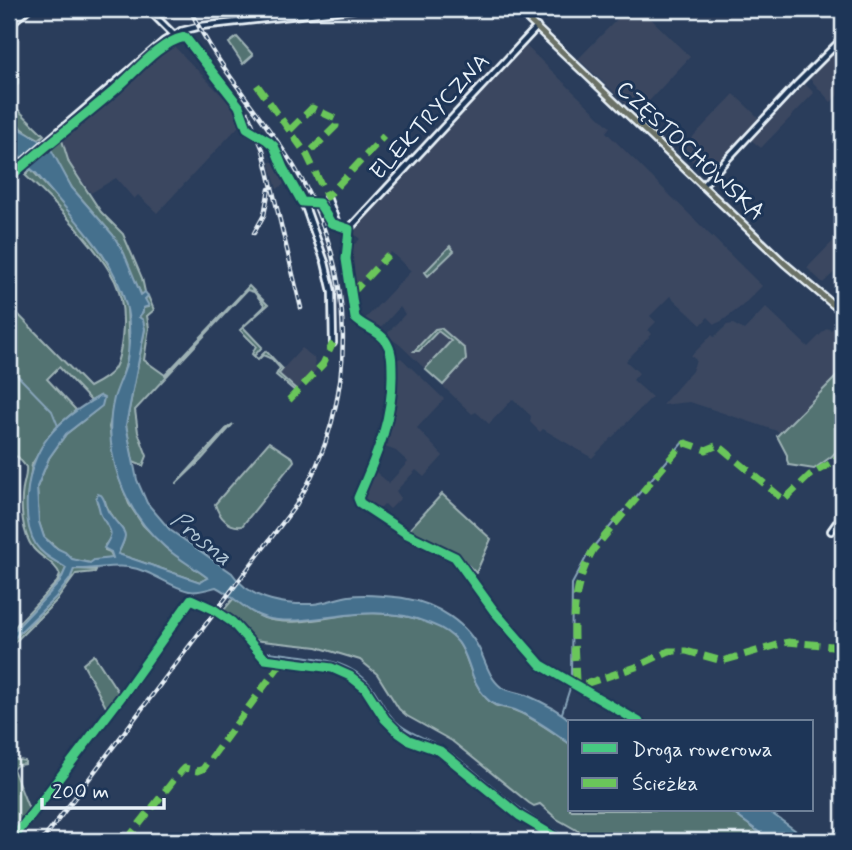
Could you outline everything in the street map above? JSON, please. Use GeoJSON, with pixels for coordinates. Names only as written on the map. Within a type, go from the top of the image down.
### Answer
{"type":"FeatureCollection","features":[{"type":"Feature","properties":{"kind":"main road","name":"CZĘSTOCHOWSKA"},"geometry":{"type":"LineString","coordinates":[[517,9],[797,274],[843,313]]}},
{"type":"Feature","properties":{"kind":"street"},"geometry":{"type":"LineString","coordinates":[[9,25],[28,9]]}},
{"type":"Feature","properties":{"kind":"street"},"geometry":{"type":"LineString","coordinates":[[148,9],[174,35]]}},
{"type":"Feature","properties":{"kind":"street"},"geometry":{"type":"LineString","coordinates":[[9,174],[181,31],[201,26],[354,9]]}},
{"type":"Feature","properties":{"kind":"street","name":"ELEKTRYCZNA"},"geometry":{"type":"LineString","coordinates":[[349,229],[537,27]]}},
{"type":"Feature","properties":{"kind":"street"},"geometry":{"type":"LineString","coordinates":[[181,31],[239,106],[247,128],[274,146],[284,172],[302,202],[313,225],[329,279],[333,299],[333,343]]}},
{"type":"Feature","properties":{"kind":"street"},"geometry":{"type":"LineString","coordinates":[[703,185],[843,38]]}},
{"type":"Feature","properties":{"kind":"street"},"geometry":{"type":"LineString","coordinates":[[327,197],[338,226]]}},
{"type":"Feature","properties":{"kind":"street"},"geometry":{"type":"LineString","coordinates":[[302,202],[319,202],[330,221],[349,229],[346,260],[354,315],[358,321],[383,337]]}},
{"type":"Feature","properties":{"kind":"street"},"geometry":{"type":"LineString","coordinates":[[831,531],[843,514]]}},
{"type":"Feature","properties":{"kind":"street"},"geometry":{"type":"LineString","coordinates":[[415,538],[455,557],[466,571]]}},
{"type":"Feature","properties":{"kind":"shaded area"},"geometry":{"type":"Polygon","coordinates":[[[223,9],[285,9],[285,11],[231,17],[223,9]]]}},
{"type":"Feature","properties":{"kind":"shaded area"},"geometry":{"type":"Polygon","coordinates":[[[627,9],[641,9],[690,57],[637,114],[578,59],[627,9]]]}},
{"type":"Feature","properties":{"kind":"shaded area"},"geometry":{"type":"Polygon","coordinates":[[[171,43],[233,107],[239,117],[238,127],[157,213],[138,195],[134,199],[116,178],[91,193],[69,163],[61,138],[171,43]]]}},
{"type":"Feature","properties":{"kind":"shaded area"},"geometry":{"type":"Polygon","coordinates":[[[843,43],[843,90],[831,102],[809,78],[843,43]]]}},
{"type":"Feature","properties":{"kind":"shaded area"},"geometry":{"type":"Polygon","coordinates":[[[526,46],[610,127],[606,132],[762,286],[742,306],[715,324],[708,317],[701,325],[670,296],[650,316],[656,322],[648,330],[652,334],[626,361],[639,373],[633,380],[652,397],[592,458],[543,429],[540,432],[530,422],[531,416],[513,399],[489,424],[476,412],[472,414],[400,345],[386,335],[405,314],[400,307],[379,330],[363,321],[411,271],[391,252],[355,288],[352,241],[355,244],[360,239],[352,232],[526,46]]]}},
{"type":"Feature","properties":{"kind":"shaded area"},"geometry":{"type":"Polygon","coordinates":[[[805,84],[814,93],[761,148],[751,140],[805,84]]]}},
{"type":"Feature","properties":{"kind":"shaded area"},"geometry":{"type":"Polygon","coordinates":[[[734,94],[760,119],[707,175],[680,150],[734,94]]]}},
{"type":"Feature","properties":{"kind":"shaded area"},"geometry":{"type":"Polygon","coordinates":[[[9,113],[22,130],[52,151],[72,188],[113,235],[124,253],[141,295],[145,292],[148,296],[145,299],[149,306],[143,308],[139,317],[143,320],[145,329],[126,425],[137,480],[147,503],[170,530],[232,573],[248,589],[268,599],[313,604],[349,596],[376,595],[403,598],[439,610],[469,633],[492,677],[501,687],[545,703],[570,720],[568,743],[529,717],[489,701],[478,687],[462,648],[455,639],[431,624],[404,616],[366,613],[277,620],[253,612],[216,587],[189,591],[144,571],[128,567],[74,569],[70,579],[55,598],[9,643],[9,636],[60,582],[66,568],[42,552],[29,528],[27,497],[34,463],[48,436],[84,405],[100,396],[104,398],[102,406],[66,434],[49,458],[37,487],[39,522],[44,537],[72,559],[90,563],[113,558],[111,552],[104,548],[110,538],[110,532],[100,512],[96,499],[98,494],[103,497],[108,512],[125,536],[118,554],[200,582],[208,578],[170,551],[151,533],[127,498],[119,479],[111,439],[111,418],[114,398],[125,368],[129,329],[128,312],[120,286],[89,235],[37,174],[29,170],[9,142],[9,113]]]}},
{"type":"Feature","properties":{"kind":"shaded area"},"geometry":{"type":"Polygon","coordinates":[[[269,162],[275,162],[285,179],[283,185],[277,189],[269,162]]]}},
{"type":"Feature","properties":{"kind":"shaded area"},"geometry":{"type":"Polygon","coordinates":[[[843,231],[843,264],[823,283],[807,268],[843,231]]]}},
{"type":"Feature","properties":{"kind":"shaded area"},"geometry":{"type":"Polygon","coordinates":[[[766,307],[808,347],[827,328],[833,328],[843,337],[843,370],[780,432],[690,402],[662,405],[692,371],[696,360],[691,356],[712,335],[714,337],[727,325],[733,324],[744,330],[766,307]]]}},
{"type":"Feature","properties":{"kind":"shaded area"},"geometry":{"type":"Polygon","coordinates":[[[302,348],[314,358],[316,370],[297,390],[279,373],[302,348]]]}},
{"type":"Feature","properties":{"kind":"shaded area"},"geometry":{"type":"Polygon","coordinates":[[[401,358],[444,399],[417,428],[443,456],[424,477],[416,470],[396,491],[401,498],[390,509],[385,504],[380,509],[364,499],[376,472],[389,483],[408,462],[396,451],[385,447],[388,444],[394,401],[396,360],[401,358]]]}},
{"type":"Feature","properties":{"kind":"shaded area"},"geometry":{"type":"Polygon","coordinates":[[[732,812],[770,812],[810,841],[771,841],[732,812]]]}},
{"type":"Feature","properties":{"kind":"green space"},"geometry":{"type":"Polygon","coordinates":[[[237,37],[253,55],[243,64],[229,43],[237,37]]]}},
{"type":"Feature","properties":{"kind":"green space"},"geometry":{"type":"Polygon","coordinates":[[[9,57],[18,73],[18,83],[9,96],[9,57]]]}},
{"type":"Feature","properties":{"kind":"green space"},"geometry":{"type":"Polygon","coordinates":[[[9,101],[44,135],[39,139],[18,124],[11,115],[9,101]]]}},
{"type":"Feature","properties":{"kind":"green space"},"geometry":{"type":"Polygon","coordinates":[[[61,137],[69,163],[101,212],[123,234],[142,278],[145,292],[142,296],[113,235],[72,188],[48,147],[61,137]]]}},
{"type":"Feature","properties":{"kind":"green space"},"geometry":{"type":"Polygon","coordinates":[[[31,169],[76,219],[100,251],[116,277],[127,306],[129,352],[109,427],[118,475],[129,504],[143,525],[166,548],[208,578],[200,582],[118,554],[124,540],[123,533],[105,501],[97,502],[111,533],[105,550],[110,552],[113,558],[90,563],[70,559],[44,537],[39,522],[37,487],[49,458],[66,434],[99,408],[100,396],[91,401],[59,367],[47,379],[76,410],[53,431],[32,464],[28,522],[58,563],[66,568],[50,593],[9,636],[57,582],[60,575],[29,542],[22,511],[26,467],[18,457],[9,455],[9,437],[14,441],[15,431],[9,422],[9,305],[89,387],[114,369],[123,332],[121,302],[115,281],[86,239],[25,175],[31,169]]]}},
{"type":"Feature","properties":{"kind":"green space"},"geometry":{"type":"Polygon","coordinates":[[[450,246],[454,251],[428,276],[425,272],[450,246]]]}},
{"type":"Feature","properties":{"kind":"green space"},"geometry":{"type":"Polygon","coordinates":[[[249,286],[268,305],[244,326],[265,306],[254,292],[247,290],[135,410],[138,432],[147,456],[143,466],[133,462],[126,425],[145,329],[139,316],[143,308],[148,307],[145,299],[148,296],[154,310],[147,316],[149,328],[144,360],[165,375],[249,286]]]}},
{"type":"Feature","properties":{"kind":"green space"},"geometry":{"type":"Polygon","coordinates":[[[243,327],[262,347],[254,356],[252,354],[256,346],[240,330],[243,327]]]}},
{"type":"Feature","properties":{"kind":"green space"},"geometry":{"type":"Polygon","coordinates":[[[441,328],[465,349],[466,360],[443,385],[425,369],[451,341],[438,331],[419,351],[414,351],[435,329],[441,328]]]}},
{"type":"Feature","properties":{"kind":"green space"},"geometry":{"type":"Polygon","coordinates":[[[266,351],[283,369],[279,374],[297,390],[296,392],[276,375],[280,368],[272,359],[263,355],[258,360],[254,356],[258,359],[266,351]]]}},
{"type":"Feature","properties":{"kind":"green space"},"geometry":{"type":"Polygon","coordinates":[[[843,370],[843,444],[814,469],[789,465],[777,436],[843,370]]]}},
{"type":"Feature","properties":{"kind":"green space"},"geometry":{"type":"Polygon","coordinates":[[[233,424],[201,460],[176,484],[226,429],[233,424]]]}},
{"type":"Feature","properties":{"kind":"green space"},"geometry":{"type":"Polygon","coordinates":[[[269,442],[294,461],[242,526],[233,525],[222,517],[215,504],[269,442]]]}},
{"type":"Feature","properties":{"kind":"green space"},"geometry":{"type":"Polygon","coordinates":[[[442,494],[491,539],[476,573],[457,554],[408,531],[442,494]]]}},
{"type":"Feature","properties":{"kind":"green space"},"geometry":{"type":"Polygon","coordinates":[[[74,569],[96,570],[76,574],[56,601],[9,648],[9,643],[34,620],[70,579],[74,569]]]}},
{"type":"Feature","properties":{"kind":"green space"},"geometry":{"type":"Polygon","coordinates":[[[234,598],[256,614],[275,621],[382,614],[401,615],[428,622],[454,637],[461,646],[473,677],[490,702],[530,717],[568,743],[568,812],[732,812],[771,841],[596,841],[557,819],[540,804],[534,806],[529,803],[452,741],[407,716],[399,709],[377,674],[360,660],[317,647],[253,640],[222,612],[234,598]]]}},
{"type":"Feature","properties":{"kind":"green space"},"geometry":{"type":"Polygon","coordinates":[[[94,655],[120,695],[108,711],[83,664],[94,655]]]}},
{"type":"Feature","properties":{"kind":"green space"},"geometry":{"type":"Polygon","coordinates":[[[9,758],[25,761],[25,764],[17,765],[13,769],[30,812],[9,841],[11,781],[9,758]]]}},
{"type":"Feature","properties":{"kind":"waterway"},"geometry":{"type":"LineString","coordinates":[[16,374],[52,411],[58,426]]}},
{"type":"Feature","properties":{"kind":"waterway"},"geometry":{"type":"LineString","coordinates":[[629,505],[684,441]]}},
{"type":"Feature","properties":{"kind":"waterway"},"geometry":{"type":"LineString","coordinates":[[571,676],[572,584],[589,552],[624,510]]}},
{"type":"Feature","properties":{"kind":"waterway"},"geometry":{"type":"LineString","coordinates":[[269,652],[311,657],[351,669],[372,687],[395,721],[447,750],[519,808],[545,825]]}},
{"type":"Feature","properties":{"kind":"waterway"},"geometry":{"type":"LineString","coordinates":[[562,713],[570,688]]}},
{"type":"Feature","properties":{"kind":"waterway"},"geometry":{"type":"LineString","coordinates":[[550,828],[574,841]]}},
{"type":"Feature","properties":{"kind":"railway"},"geometry":{"type":"LineString","coordinates":[[42,841],[296,505],[317,465],[332,422],[340,379],[343,335],[339,290],[330,247],[314,205],[293,165],[212,50],[190,9]]}},
{"type":"Feature","properties":{"kind":"railway"},"geometry":{"type":"LineString","coordinates":[[248,113],[263,150],[301,308]]}},
{"type":"Feature","properties":{"kind":"railway"},"geometry":{"type":"LineString","coordinates":[[254,233],[264,215],[269,189]]}},
{"type":"Feature","properties":{"kind":"marked path"},"geometry":{"type":"LineString","coordinates":[[257,85],[307,155],[327,197],[384,136]]}},
{"type":"Feature","properties":{"kind":"marked path"},"geometry":{"type":"LineString","coordinates":[[290,130],[312,108],[336,119],[336,126],[307,155]]}},
{"type":"Feature","properties":{"kind":"marked path"},"geometry":{"type":"LineString","coordinates":[[350,291],[356,289],[388,255]]}},
{"type":"Feature","properties":{"kind":"marked path"},"geometry":{"type":"LineString","coordinates":[[289,400],[323,364],[333,343]]}},
{"type":"Feature","properties":{"kind":"marked path"},"geometry":{"type":"LineString","coordinates":[[576,681],[574,614],[585,567],[593,550],[681,446],[686,443],[706,450],[718,445],[784,500],[810,475],[833,462],[843,452]]}},
{"type":"Feature","properties":{"kind":"marked path"},"geometry":{"type":"LineString","coordinates":[[585,684],[636,667],[669,651],[686,651],[722,661],[788,642],[832,646],[843,652]]}},
{"type":"Feature","properties":{"kind":"marked path"},"geometry":{"type":"LineString","coordinates":[[126,841],[184,768],[198,771],[203,769],[282,662]]}},
{"type":"Feature","properties":{"kind":"cycle path"},"geometry":{"type":"LineString","coordinates":[[9,178],[155,53],[174,40],[185,37],[239,106],[247,128],[274,146],[302,202],[319,203],[331,223],[349,229],[346,259],[355,318],[385,340],[392,363],[392,389],[387,421],[358,498],[360,503],[407,534],[455,557],[494,611],[541,665],[636,720]]}},
{"type":"Feature","properties":{"kind":"cycle path"},"geometry":{"type":"LineString","coordinates":[[11,841],[125,692],[191,599],[232,622],[265,659],[332,668],[350,676],[365,688],[385,719],[399,733],[409,740],[440,751],[520,816],[562,841]]}},
{"type":"Feature","properties":{"kind":"water label","name":"Prosna"},"geometry":{"type":"Point","coordinates":[202,538]}}]}
